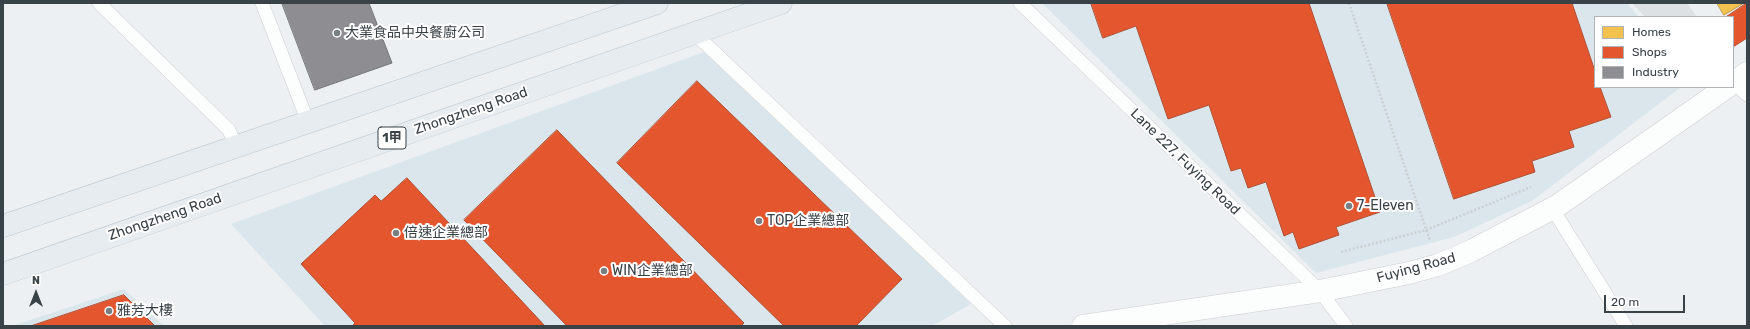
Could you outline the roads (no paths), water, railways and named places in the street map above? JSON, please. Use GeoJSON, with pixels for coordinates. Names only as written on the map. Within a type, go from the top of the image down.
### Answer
{"type":"FeatureCollection","features":[{"type":"Feature","properties":{"kind":"main road"},"geometry":{"type":"LineString","coordinates":[[3,226],[657,3]]}},
{"type":"Feature","properties":{"kind":"main road","name":"Zhongzheng Road"},"geometry":{"type":"LineString","coordinates":[[3,274],[781,3]]}},
{"type":"Feature","properties":{"kind":"street"},"geometry":{"type":"LineString","coordinates":[[1734,82],[1747,73]]}},
{"type":"Feature","properties":{"kind":"street","name":"Fuying Road"},"geometry":{"type":"LineString","coordinates":[[1083,326],[1320,291],[1408,273],[1438,265],[1471,251],[1552,208],[1726,88]]}},
{"type":"Feature","properties":{"kind":"lane"},"geometry":{"type":"LineString","coordinates":[[99,3],[229,130],[236,147]]}},
{"type":"Feature","properties":{"kind":"lane"},"geometry":{"type":"LineString","coordinates":[[262,3],[308,122]]}},
{"type":"Feature","properties":{"kind":"lane","name":"Lane 227, Fuying Road"},"geometry":{"type":"LineString","coordinates":[[1020,3],[1320,291],[1346,326]]}},
{"type":"Feature","properties":{"kind":"lane"},"geometry":{"type":"LineString","coordinates":[[695,34],[1005,326]]}},
{"type":"Feature","properties":{"kind":"lane"},"geometry":{"type":"LineString","coordinates":[[1734,84],[1747,95]]}},
{"type":"Feature","properties":{"kind":"lane"},"geometry":{"type":"LineString","coordinates":[[1552,208],[1626,326]]}},
{"type":"Feature","properties":{"kind":"place","name":"大業食品中央餐廚公司"},"geometry":{"type":"Point","coordinates":[337,33]}},
{"type":"Feature","properties":{"kind":"place","name":"7-Eleven"},"geometry":{"type":"Point","coordinates":[1349,206]}},
{"type":"Feature","properties":{"kind":"place","name":"TOP企業總部"},"geometry":{"type":"Point","coordinates":[759,221]}},
{"type":"Feature","properties":{"kind":"place","name":"倍速企業總部"},"geometry":{"type":"Point","coordinates":[396,233]}},
{"type":"Feature","properties":{"kind":"place","name":"WIN企業總部"},"geometry":{"type":"Point","coordinates":[604,271]}},
{"type":"Feature","properties":{"kind":"place","name":"雅芳大樓"},"geometry":{"type":"Point","coordinates":[109,311]}}]}
